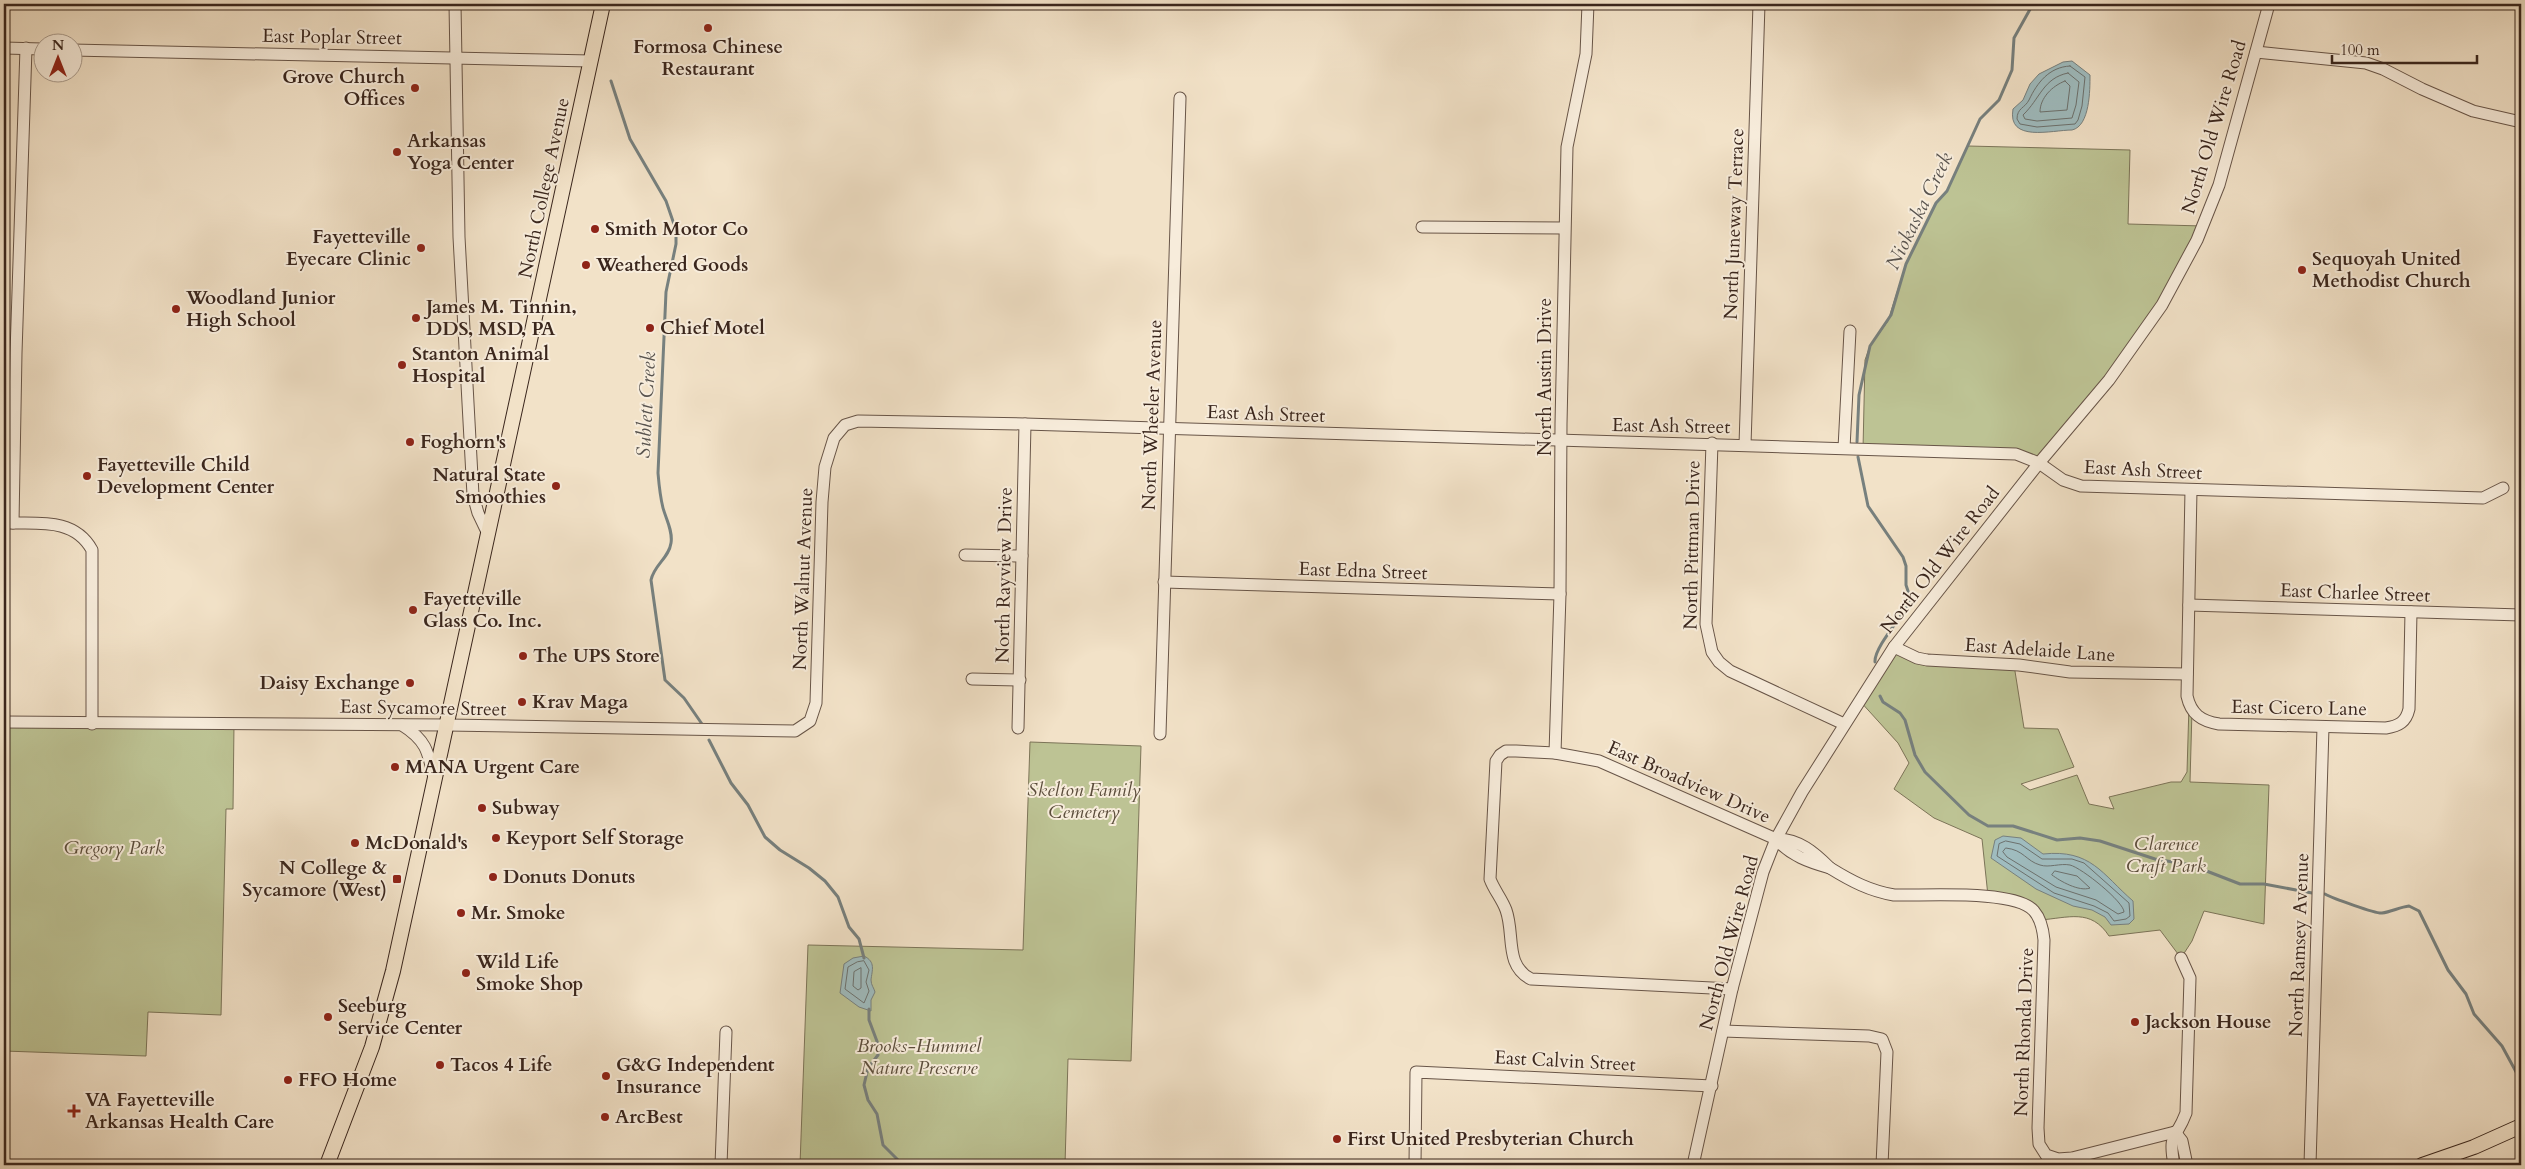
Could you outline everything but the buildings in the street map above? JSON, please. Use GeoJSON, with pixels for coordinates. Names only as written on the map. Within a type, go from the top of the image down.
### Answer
{"type":"FeatureCollection","features":[{"type":"Feature","properties":{"kind":"main road","name":"North College Avenue"},"geometry":{"type":"LineString","coordinates":[[327,1165],[383,1013],[448,725],[604,4]]}},
{"type":"Feature","properties":{"kind":"main road"},"geometry":{"type":"LineString","coordinates":[[2422,1165],[2474,1147],[2521,1126]]}},
{"type":"Feature","properties":{"kind":"street"},"geometry":{"type":"LineString","coordinates":[[455,4],[459,237],[473,495],[478,513],[488,534]]}},
{"type":"Feature","properties":{"kind":"street","name":"North Austin Drive"},"geometry":{"type":"LineString","coordinates":[[1555,753],[1560,594],[1564,228],[1567,146],[1586,54],[1588,4]]}},
{"type":"Feature","properties":{"kind":"street","name":"North Juneway Terrace"},"geometry":{"type":"LineString","coordinates":[[1745,445],[1759,4]]}},
{"type":"Feature","properties":{"kind":"street","name":"North Old Wire Road"},"geometry":{"type":"LineString","coordinates":[[1693,1165],[1732,989],[1763,872],[1776,839],[1844,724],[1894,647],[2039,463],[2109,380],[2162,305],[2183,266],[2219,185],[2269,4]]}},
{"type":"Feature","properties":{"kind":"street"},"geometry":{"type":"LineString","coordinates":[[4,48],[32,48]]}},
{"type":"Feature","properties":{"kind":"street"},"geometry":{"type":"LineString","coordinates":[[26,48],[9,523],[54,524],[72,528],[86,538],[92,550],[92,724]]}},
{"type":"Feature","properties":{"kind":"street","name":"East Poplar Street"},"geometry":{"type":"LineString","coordinates":[[82,50],[591,61]]}},
{"type":"Feature","properties":{"kind":"street"},"geometry":{"type":"LineString","coordinates":[[2256,52],[2366,63],[2473,111],[2521,122]]}},
{"type":"Feature","properties":{"kind":"street","name":"North Wheeler Avenue"},"geometry":{"type":"LineString","coordinates":[[1160,734],[1180,98]]}},
{"type":"Feature","properties":{"kind":"street"},"geometry":{"type":"LineString","coordinates":[[1422,227],[1564,228]]}},
{"type":"Feature","properties":{"kind":"street"},"geometry":{"type":"LineString","coordinates":[[1844,448],[1850,331]]}},
{"type":"Feature","properties":{"kind":"street","name":"East Ash Street"},"geometry":{"type":"LineString","coordinates":[[834,438],[845,425],[858,421],[1170,428],[1562,441],[1712,443],[2016,454],[2039,463],[2062,480],[2081,486],[2483,498],[2504,488]]}},
{"type":"Feature","properties":{"kind":"street","name":"North Rayview Drive"},"geometry":{"type":"LineString","coordinates":[[1018,728],[1025,424]]}},
{"type":"Feature","properties":{"kind":"street","name":"North Walnut Avenue"},"geometry":{"type":"LineString","coordinates":[[810,721],[816,703],[822,502],[825,467],[834,438]]}},
{"type":"Feature","properties":{"kind":"street","name":"North Pittman Drive"},"geometry":{"type":"LineString","coordinates":[[1712,443],[1705,606],[1708,640],[1719,662],[1730,671],[1844,724]]}},
{"type":"Feature","properties":{"kind":"street"},"geometry":{"type":"LineString","coordinates":[[2187,674],[2191,490]]}},
{"type":"Feature","properties":{"kind":"street"},"geometry":{"type":"LineString","coordinates":[[965,556],[1022,556]]}},
{"type":"Feature","properties":{"kind":"street","name":"East Edna Street"},"geometry":{"type":"LineString","coordinates":[[1164,582],[1560,594]]}},
{"type":"Feature","properties":{"kind":"street","name":"East Charlee Street"},"geometry":{"type":"LineString","coordinates":[[2189,605],[2521,615]]}},
{"type":"Feature","properties":{"kind":"street","name":"East Cicero Lane"},"geometry":{"type":"LineString","coordinates":[[2187,674],[2187,696],[2195,714],[2201,719],[2219,724],[2386,728],[2403,722],[2409,709],[2411,612]]}},
{"type":"Feature","properties":{"kind":"street","name":"East Adelaide Lane"},"geometry":{"type":"LineString","coordinates":[[1894,647],[1916,658],[1927,660],[2019,666],[2070,672],[2187,674]]}},
{"type":"Feature","properties":{"kind":"street"},"geometry":{"type":"LineString","coordinates":[[972,679],[1020,680]]}},
{"type":"Feature","properties":{"kind":"street","name":"East Sycamore Street"},"geometry":{"type":"LineString","coordinates":[[4,722],[448,725],[795,731],[810,721]]}},
{"type":"Feature","properties":{"kind":"street"},"geometry":{"type":"LineString","coordinates":[[402,725],[415,733],[424,744],[435,781]]}},
{"type":"Feature","properties":{"kind":"street","name":"North Ramsey Avenue"},"geometry":{"type":"LineString","coordinates":[[2310,1165],[2322,726]]}},
{"type":"Feature","properties":{"kind":"street","name":"East Broadview Drive"},"geometry":{"type":"LineString","coordinates":[[1732,989],[1531,980],[1521,974],[1512,955],[1505,908],[1490,879],[1494,771],[1500,755],[1506,751],[1555,753],[1592,759],[1612,766],[1776,839],[1785,850],[1809,862],[1830,868],[1857,884],[1882,893],[1894,895],[2002,897],[2020,901],[2034,910]]}},
{"type":"Feature","properties":{"kind":"street","name":"North Rhonda Drive"},"geometry":{"type":"LineString","coordinates":[[2034,910],[2042,924],[2044,940],[2039,1144],[2046,1155],[2058,1159],[2072,1158],[2174,1132]]}},
{"type":"Feature","properties":{"kind":"street"},"geometry":{"type":"LineString","coordinates":[[2174,1165],[2170,1145],[2174,1132],[2182,1124],[2186,1103],[2190,978],[2181,958]]}},
{"type":"Feature","properties":{"kind":"street"},"geometry":{"type":"LineString","coordinates":[[1723,1031],[1868,1036],[1882,1039],[1887,1052],[1882,1165]]}},
{"type":"Feature","properties":{"kind":"street"},"geometry":{"type":"LineString","coordinates":[[721,1165],[726,1032]]}},
{"type":"Feature","properties":{"kind":"street","name":"East Calvin Street"},"geometry":{"type":"LineString","coordinates":[[1415,1165],[1416,1072],[1712,1086]]}},
{"type":"Feature","properties":{"kind":"street"},"geometry":{"type":"LineString","coordinates":[[2174,1132],[2182,1140],[2186,1165]]}},
{"type":"Feature","properties":{"kind":"green space"},"geometry":{"type":"Polygon","coordinates":[[[1968,146],[2130,150],[2128,224],[2203,226],[2162,305],[2039,463],[2016,454],[1863,449],[1865,360],[1870,346],[1888,321],[1906,264],[1936,203],[1947,191],[1968,146]]]}},
{"type":"Feature","properties":{"kind":"green space","name":"Clarence Craft Park"},"geometry":{"type":"Polygon","coordinates":[[[1894,647],[1917,658],[2014,665],[2024,728],[2058,729],[2074,767],[2021,784],[2030,790],[2077,775],[2089,804],[2114,809],[2109,797],[2171,782],[2181,782],[2187,772],[2189,705],[2192,710],[2190,782],[2269,785],[2264,924],[2204,911],[2192,941],[2181,958],[2160,930],[2109,936],[2095,921],[2087,918],[2069,917],[2040,920],[2033,910],[1988,896],[1982,839],[1934,818],[1894,789],[1909,763],[1898,743],[1859,700],[1894,647]]]}},
{"type":"Feature","properties":{"kind":"green space","name":"Gregory Park"},"geometry":{"type":"Polygon","coordinates":[[[4,722],[234,724],[233,809],[226,809],[221,1015],[148,1012],[146,1056],[4,1051],[4,722]]]}},
{"type":"Feature","properties":{"kind":"green space","name":"Brooks-Hummel Nature Preserve"},"geometry":{"type":"Polygon","coordinates":[[[1030,742],[1141,746],[1131,1061],[1068,1059],[1065,1165],[800,1165],[808,945],[1023,950],[1030,742]]]}},
{"type":"Feature","properties":{"kind":"water"},"geometry":{"type":"Polygon","coordinates":[[[2072,61],[2090,75],[2088,107],[2086,115],[2078,127],[2072,130],[2033,132],[2024,131],[2017,127],[2013,120],[2013,109],[2023,100],[2030,84],[2039,74],[2063,62],[2072,61]]]}},
{"type":"Feature","properties":{"kind":"water"},"geometry":{"type":"Polygon","coordinates":[[[2003,836],[2021,838],[2043,854],[2059,853],[2073,855],[2094,866],[2133,901],[2134,919],[2129,924],[2111,925],[2105,917],[2092,910],[2073,906],[2036,889],[1991,858],[1995,840],[2003,836]]]}},
{"type":"Feature","properties":{"kind":"water"},"geometry":{"type":"Polygon","coordinates":[[[864,956],[872,964],[871,982],[875,992],[871,1000],[871,1011],[859,1007],[840,993],[844,964],[853,958],[864,956]]]}},
{"type":"Feature","properties":{"kind":"waterway","name":"Niokaska Creek"},"geometry":{"type":"LineString","coordinates":[[1857,442],[1859,395],[1870,346],[1891,315],[1906,264],[1936,203],[1947,191],[1980,119],[1999,100],[2012,70],[2014,38],[2033,4]]}},
{"type":"Feature","properties":{"kind":"waterway","name":"Sublett Creek"},"geometry":{"type":"LineString","coordinates":[[611,81],[630,139],[666,201],[676,230],[676,244],[666,292],[658,473],[662,504],[670,530],[671,543],[651,580],[665,680],[684,698],[702,724]]}},
{"type":"Feature","properties":{"kind":"waterway","name":"Niokaska Creek"},"geometry":{"type":"LineString","coordinates":[[1858,457],[1868,506],[1903,557],[1906,566],[1906,585],[1911,600],[1879,648],[1875,662]]}},
{"type":"Feature","properties":{"kind":"waterway","name":"Niokaska Creek"},"geometry":{"type":"LineString","coordinates":[[1880,696],[1883,702],[1900,713],[1905,720],[1915,755],[1925,772],[1969,815],[1988,826],[2013,826],[2057,840],[2080,838],[2100,841],[2155,859],[2191,865],[2240,884],[2264,884],[2312,893]]}},
{"type":"Feature","properties":{"kind":"waterway","name":"Sublett Creek"},"geometry":{"type":"LineString","coordinates":[[709,740],[731,783],[748,805],[765,837],[780,850],[809,868],[825,881],[838,897],[849,927],[859,939],[864,958]]}},
{"type":"Feature","properties":{"kind":"waterway","name":"Niokaska Creek"},"geometry":{"type":"LineString","coordinates":[[2325,894],[2378,913],[2409,906],[2419,911],[2448,970],[2466,994],[2474,1014],[2502,1046],[2521,1081]]}},
{"type":"Feature","properties":{"kind":"waterway","name":"Sublett Creek"},"geometry":{"type":"LineString","coordinates":[[869,1009],[869,1020],[878,1044],[878,1055],[868,1068],[864,1085],[868,1100],[877,1114],[883,1145],[903,1165]]}},
{"type":"Feature","properties":{"kind":"place","name":"Formosa Chinese Restaurant"},"geometry":{"type":"Point","coordinates":[708,28]}},
{"type":"Feature","properties":{"kind":"place","name":"Grove Church Offices"},"geometry":{"type":"Point","coordinates":[415,88]}},
{"type":"Feature","properties":{"kind":"place","name":"Arkansas Yoga Center"},"geometry":{"type":"Point","coordinates":[397,152]}},
{"type":"Feature","properties":{"kind":"place","name":"Smith Motor Co"},"geometry":{"type":"Point","coordinates":[595,229]}},
{"type":"Feature","properties":{"kind":"place","name":"Fayetteville Eyecare Clinic"},"geometry":{"type":"Point","coordinates":[421,248]}},
{"type":"Feature","properties":{"kind":"place","name":"Weathered Goods"},"geometry":{"type":"Point","coordinates":[586,265]}},
{"type":"Feature","properties":{"kind":"place","name":"Sequoyah United Methodist Church"},"geometry":{"type":"Point","coordinates":[2302,270]}},
{"type":"Feature","properties":{"kind":"place","name":"Woodland Junior High School"},"geometry":{"type":"Point","coordinates":[176,309]}},
{"type":"Feature","properties":{"kind":"place","name":"James M. Tinnin, DDS, MSD, PA"},"geometry":{"type":"Point","coordinates":[416,318]}},
{"type":"Feature","properties":{"kind":"place","name":"Chief Motel"},"geometry":{"type":"Point","coordinates":[650,328]}},
{"type":"Feature","properties":{"kind":"place","name":"Stanton Animal Hospital"},"geometry":{"type":"Point","coordinates":[402,365]}},
{"type":"Feature","properties":{"kind":"place","name":"Foghorn's"},"geometry":{"type":"Point","coordinates":[410,442]}},
{"type":"Feature","properties":{"kind":"place","name":"Fayetteville Child Development Center"},"geometry":{"type":"Point","coordinates":[87,476]}},
{"type":"Feature","properties":{"kind":"place","name":"Natural State Smoothies"},"geometry":{"type":"Point","coordinates":[556,486]}},
{"type":"Feature","properties":{"kind":"place","name":"Fayetteville Glass Co. Inc."},"geometry":{"type":"Point","coordinates":[413,610]}},
{"type":"Feature","properties":{"kind":"place","name":"The UPS Store"},"geometry":{"type":"Point","coordinates":[523,656]}},
{"type":"Feature","properties":{"kind":"place","name":"Daisy Exchange"},"geometry":{"type":"Point","coordinates":[410,683]}},
{"type":"Feature","properties":{"kind":"place","name":"Krav Maga"},"geometry":{"type":"Point","coordinates":[522,702]}},
{"type":"Feature","properties":{"kind":"place","name":"MANA Urgent Care"},"geometry":{"type":"Point","coordinates":[395,767]}},
{"type":"Feature","properties":{"kind":"place","name":"Subway"},"geometry":{"type":"Point","coordinates":[482,808]}},
{"type":"Feature","properties":{"kind":"place","name":"Keyport Self Storage"},"geometry":{"type":"Point","coordinates":[496,838]}},
{"type":"Feature","properties":{"kind":"place","name":"McDonald's"},"geometry":{"type":"Point","coordinates":[355,843]}},
{"type":"Feature","properties":{"kind":"place","name":"Donuts Donuts"},"geometry":{"type":"Point","coordinates":[493,877]}},
{"type":"Feature","properties":{"kind":"place","name":"N College & Sycamore (West)"},"geometry":{"type":"Point","coordinates":[397,879]}},
{"type":"Feature","properties":{"kind":"place","name":"Mr. Smoke"},"geometry":{"type":"Point","coordinates":[461,913]}},
{"type":"Feature","properties":{"kind":"place","name":"Wild Life Smoke Shop"},"geometry":{"type":"Point","coordinates":[466,973]}},
{"type":"Feature","properties":{"kind":"place","name":"Seeburg Service Center"},"geometry":{"type":"Point","coordinates":[328,1017]}},
{"type":"Feature","properties":{"kind":"place","name":"Jackson House"},"geometry":{"type":"Point","coordinates":[2135,1022]}},
{"type":"Feature","properties":{"kind":"place","name":"Tacos 4 Life"},"geometry":{"type":"Point","coordinates":[440,1065]}},
{"type":"Feature","properties":{"kind":"place","name":"G&G Independent Insurance"},"geometry":{"type":"Point","coordinates":[606,1076]}},
{"type":"Feature","properties":{"kind":"place","name":"FFO Home"},"geometry":{"type":"Point","coordinates":[288,1080]}},
{"type":"Feature","properties":{"kind":"place","name":"VA Fayetteville Arkansas Health Care"},"geometry":{"type":"Point","coordinates":[74,1111]}},
{"type":"Feature","properties":{"kind":"place","name":"ArcBest"},"geometry":{"type":"Point","coordinates":[605,1117]}},
{"type":"Feature","properties":{"kind":"place","name":"First United Presbyterian Church"},"geometry":{"type":"Point","coordinates":[1337,1139]}},
{"type":"Feature","properties":{"kind":"park label","name":"Skelton Family Cemetery"},"geometry":{"type":"Point","coordinates":[1084,801]}}]}
